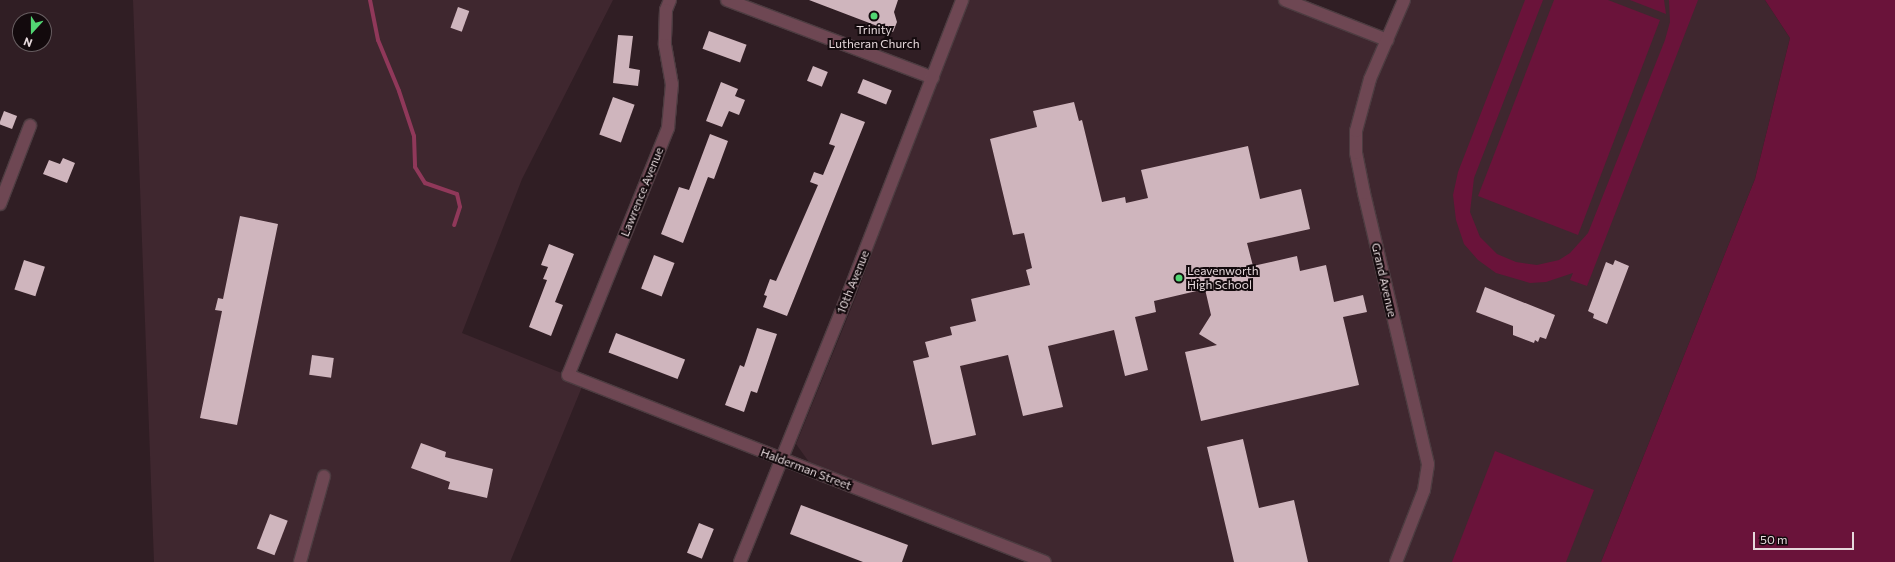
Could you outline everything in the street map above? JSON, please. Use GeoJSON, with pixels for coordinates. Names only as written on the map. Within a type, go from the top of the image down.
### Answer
{"type":"FeatureCollection","features":[{"type":"Feature","properties":{"kind":"street","name":"Lawrence Avenue"},"geometry":{"type":"LineString","coordinates":[[568,375],[668,128],[672,84],[665,45],[666,10],[670,0]]}},
{"type":"Feature","properties":{"kind":"street"},"geometry":{"type":"LineString","coordinates":[[727,0],[933,78]]}},
{"type":"Feature","properties":{"kind":"street","name":"10th Avenue"},"geometry":{"type":"LineString","coordinates":[[740,562],[783,460],[933,78],[962,0]]}},
{"type":"Feature","properties":{"kind":"street"},"geometry":{"type":"LineString","coordinates":[[1285,0],[1387,40]]}},
{"type":"Feature","properties":{"kind":"street","name":"Grand Avenue"},"geometry":{"type":"LineString","coordinates":[[1396,562],[1424,490],[1428,464],[1356,153],[1356,132],[1360,109],[1404,0]]}},
{"type":"Feature","properties":{"kind":"street"},"geometry":{"type":"LineString","coordinates":[[0,204],[30,126]]}},
{"type":"Feature","properties":{"kind":"street","name":"Halderman Street"},"geometry":{"type":"LineString","coordinates":[[568,375],[1045,562]]}},
{"type":"Feature","properties":{"kind":"street"},"geometry":{"type":"LineString","coordinates":[[300,562],[324,476]]}},
{"type":"Feature","properties":{"kind":"shaded area"},"geometry":{"type":"Polygon","coordinates":[[[133,0],[613,0],[522,179],[462,333],[584,382],[510,562],[154,562],[133,0]]]}},
{"type":"Feature","properties":{"kind":"shaded area"},"geometry":{"type":"Polygon","coordinates":[[[962,0],[1285,0],[1387,40],[1404,0],[1765,0],[1790,38],[1755,179],[1601,562],[1045,562],[978,536],[809,462],[796,444],[857,294],[962,0]]]}},
{"type":"Feature","properties":{"kind":"shaded area"},"geometry":{"type":"Polygon","coordinates":[[[1525,0],[1543,0],[1474,178],[1470,212],[1480,237],[1497,254],[1516,262],[1537,265],[1559,260],[1570,253],[1588,233],[1665,40],[1670,22],[1669,0],[1698,0],[1587,286],[1570,280],[1573,273],[1546,282],[1530,283],[1496,273],[1478,260],[1464,244],[1456,220],[1453,195],[1458,172],[1525,0]]]}},
{"type":"Feature","properties":{"kind":"shaded area"},"geometry":{"type":"Polygon","coordinates":[[[1554,0],[1608,0],[1660,20],[1578,235],[1478,196],[1554,0]]]}},
{"type":"Feature","properties":{"kind":"shaded area"},"geometry":{"type":"Polygon","coordinates":[[[1630,0],[1664,0],[1666,14],[1630,0]]]}},
{"type":"Feature","properties":{"kind":"shaded area"},"geometry":{"type":"Polygon","coordinates":[[[1765,0],[1895,0],[1895,562],[1601,562],[1755,179],[1790,38],[1765,0]]]}},
{"type":"Feature","properties":{"kind":"shaded area"},"geometry":{"type":"Polygon","coordinates":[[[1495,451],[1594,490],[1566,562],[1452,562],[1495,451]]]}},
{"type":"Feature","properties":{"kind":"building","name":"Trinity Lutheran Church"},"geometry":{"type":"Polygon","coordinates":[[[809,0],[898,0],[894,12],[897,22],[893,32],[809,0]]]}},
{"type":"Feature","properties":{"kind":"building"},"geometry":{"type":"Polygon","coordinates":[[[458,7],[469,11],[462,32],[450,28],[458,7]]]}},
{"type":"Feature","properties":{"kind":"building"},"geometry":{"type":"Polygon","coordinates":[[[709,31],[747,45],[740,63],[703,49],[709,31]]]}},
{"type":"Feature","properties":{"kind":"building"},"geometry":{"type":"Polygon","coordinates":[[[618,35],[633,36],[629,68],[640,70],[638,86],[613,83],[618,35]]]}},
{"type":"Feature","properties":{"kind":"building"},"geometry":{"type":"Polygon","coordinates":[[[813,66],[828,72],[822,87],[807,81],[813,66]]]}},
{"type":"Feature","properties":{"kind":"building"},"geometry":{"type":"Polygon","coordinates":[[[863,79],[892,91],[886,105],[857,93],[863,79]]]}},
{"type":"Feature","properties":{"kind":"building"},"geometry":{"type":"Polygon","coordinates":[[[721,82],[738,89],[735,96],[745,100],[739,115],[729,111],[722,127],[706,121],[721,82]]]}},
{"type":"Feature","properties":{"kind":"building"},"geometry":{"type":"Polygon","coordinates":[[[613,97],[635,105],[621,142],[599,135],[613,97]]]}},
{"type":"Feature","properties":{"kind":"building","name":"Leavenworth High School"},"geometry":{"type":"Polygon","coordinates":[[[1074,102],[1079,121],[1082,120],[1102,202],[1125,197],[1126,203],[1148,198],[1141,170],[1248,146],[1260,199],[1301,189],[1310,229],[1247,243],[1253,266],[1297,256],[1300,271],[1326,265],[1334,302],[1363,295],[1367,312],[1343,317],[1359,385],[1201,421],[1185,352],[1217,345],[1199,334],[1211,315],[1205,289],[1154,301],[1156,312],[1135,317],[1148,370],[1125,376],[1114,330],[1048,346],[1063,407],[1023,416],[1008,355],[960,366],[976,435],[932,445],[913,361],[929,357],[925,342],[952,335],[950,327],[976,321],[971,299],[1030,285],[1026,270],[1032,268],[1024,233],[1013,235],[990,139],[1037,127],[1033,111],[1074,102]]]}},
{"type":"Feature","properties":{"kind":"building"},"geometry":{"type":"Polygon","coordinates":[[[4,111],[17,116],[12,129],[0,124],[4,111]]]}},
{"type":"Feature","properties":{"kind":"building"},"geometry":{"type":"Polygon","coordinates":[[[841,113],[865,122],[787,316],[763,307],[767,296],[764,295],[770,279],[776,281],[818,185],[810,182],[814,172],[823,175],[835,146],[829,144],[841,113]]]}},
{"type":"Feature","properties":{"kind":"building"},"geometry":{"type":"Polygon","coordinates":[[[710,134],[728,141],[714,179],[708,177],[683,243],[661,234],[679,187],[689,190],[710,134]]]}},
{"type":"Feature","properties":{"kind":"building"},"geometry":{"type":"Polygon","coordinates":[[[63,158],[75,163],[67,183],[43,174],[49,160],[60,164],[63,158]]]}},
{"type":"Feature","properties":{"kind":"building"},"geometry":{"type":"Polygon","coordinates":[[[240,216],[278,224],[237,425],[200,418],[222,311],[215,310],[218,298],[223,299],[240,216]]]}},
{"type":"Feature","properties":{"kind":"building"},"geometry":{"type":"Polygon","coordinates":[[[549,244],[574,254],[555,302],[563,305],[551,336],[529,327],[547,280],[543,279],[548,267],[541,265],[549,244]]]}},
{"type":"Feature","properties":{"kind":"building"},"geometry":{"type":"Polygon","coordinates":[[[654,255],[675,263],[662,296],[641,289],[654,255]]]}},
{"type":"Feature","properties":{"kind":"building"},"geometry":{"type":"Polygon","coordinates":[[[24,260],[45,267],[35,296],[14,289],[24,260]]]}},
{"type":"Feature","properties":{"kind":"building"},"geometry":{"type":"Polygon","coordinates":[[[1615,260],[1629,266],[1607,324],[1593,318],[1594,314],[1588,311],[1606,262],[1613,265],[1615,260]]]}},
{"type":"Feature","properties":{"kind":"building"},"geometry":{"type":"Polygon","coordinates":[[[1485,287],[1555,315],[1546,339],[1540,337],[1538,342],[1535,340],[1534,343],[1513,335],[1513,326],[1476,312],[1485,287]]]}},
{"type":"Feature","properties":{"kind":"building"},"geometry":{"type":"Polygon","coordinates":[[[757,328],[777,334],[757,393],[751,391],[744,412],[725,405],[740,365],[744,367],[757,328]]]}},
{"type":"Feature","properties":{"kind":"building"},"geometry":{"type":"Polygon","coordinates":[[[616,333],[685,360],[678,379],[608,353],[616,333]]]}},
{"type":"Feature","properties":{"kind":"building"},"geometry":{"type":"Polygon","coordinates":[[[312,355],[334,358],[331,378],[309,375],[312,355]]]}},
{"type":"Feature","properties":{"kind":"building"},"geometry":{"type":"Polygon","coordinates":[[[1243,439],[1259,508],[1294,500],[1308,562],[1234,562],[1207,447],[1243,439]]]}},
{"type":"Feature","properties":{"kind":"building"},"geometry":{"type":"Polygon","coordinates":[[[421,443],[446,452],[445,457],[493,469],[487,498],[448,489],[450,482],[411,468],[421,443]]]}},
{"type":"Feature","properties":{"kind":"building"},"geometry":{"type":"Polygon","coordinates":[[[801,505],[908,545],[902,562],[863,562],[790,534],[801,505]]]}},
{"type":"Feature","properties":{"kind":"building"},"geometry":{"type":"Polygon","coordinates":[[[270,514],[288,521],[274,555],[257,549],[270,514]]]}},
{"type":"Feature","properties":{"kind":"building"},"geometry":{"type":"Polygon","coordinates":[[[699,523],[714,529],[702,559],[687,553],[699,523]]]}},
{"type":"Feature","properties":{"kind":"waterway"},"geometry":{"type":"LineString","coordinates":[[370,0],[378,40],[399,91],[414,136],[415,167],[425,183],[457,194],[460,207],[454,225]]}},
{"type":"Feature","properties":{"kind":"place","name":"Trinity Lutheran Church"},"geometry":{"type":"Point","coordinates":[874,16]}},
{"type":"Feature","properties":{"kind":"place","name":"Leavenworth High School"},"geometry":{"type":"Point","coordinates":[1179,278]}}]}
